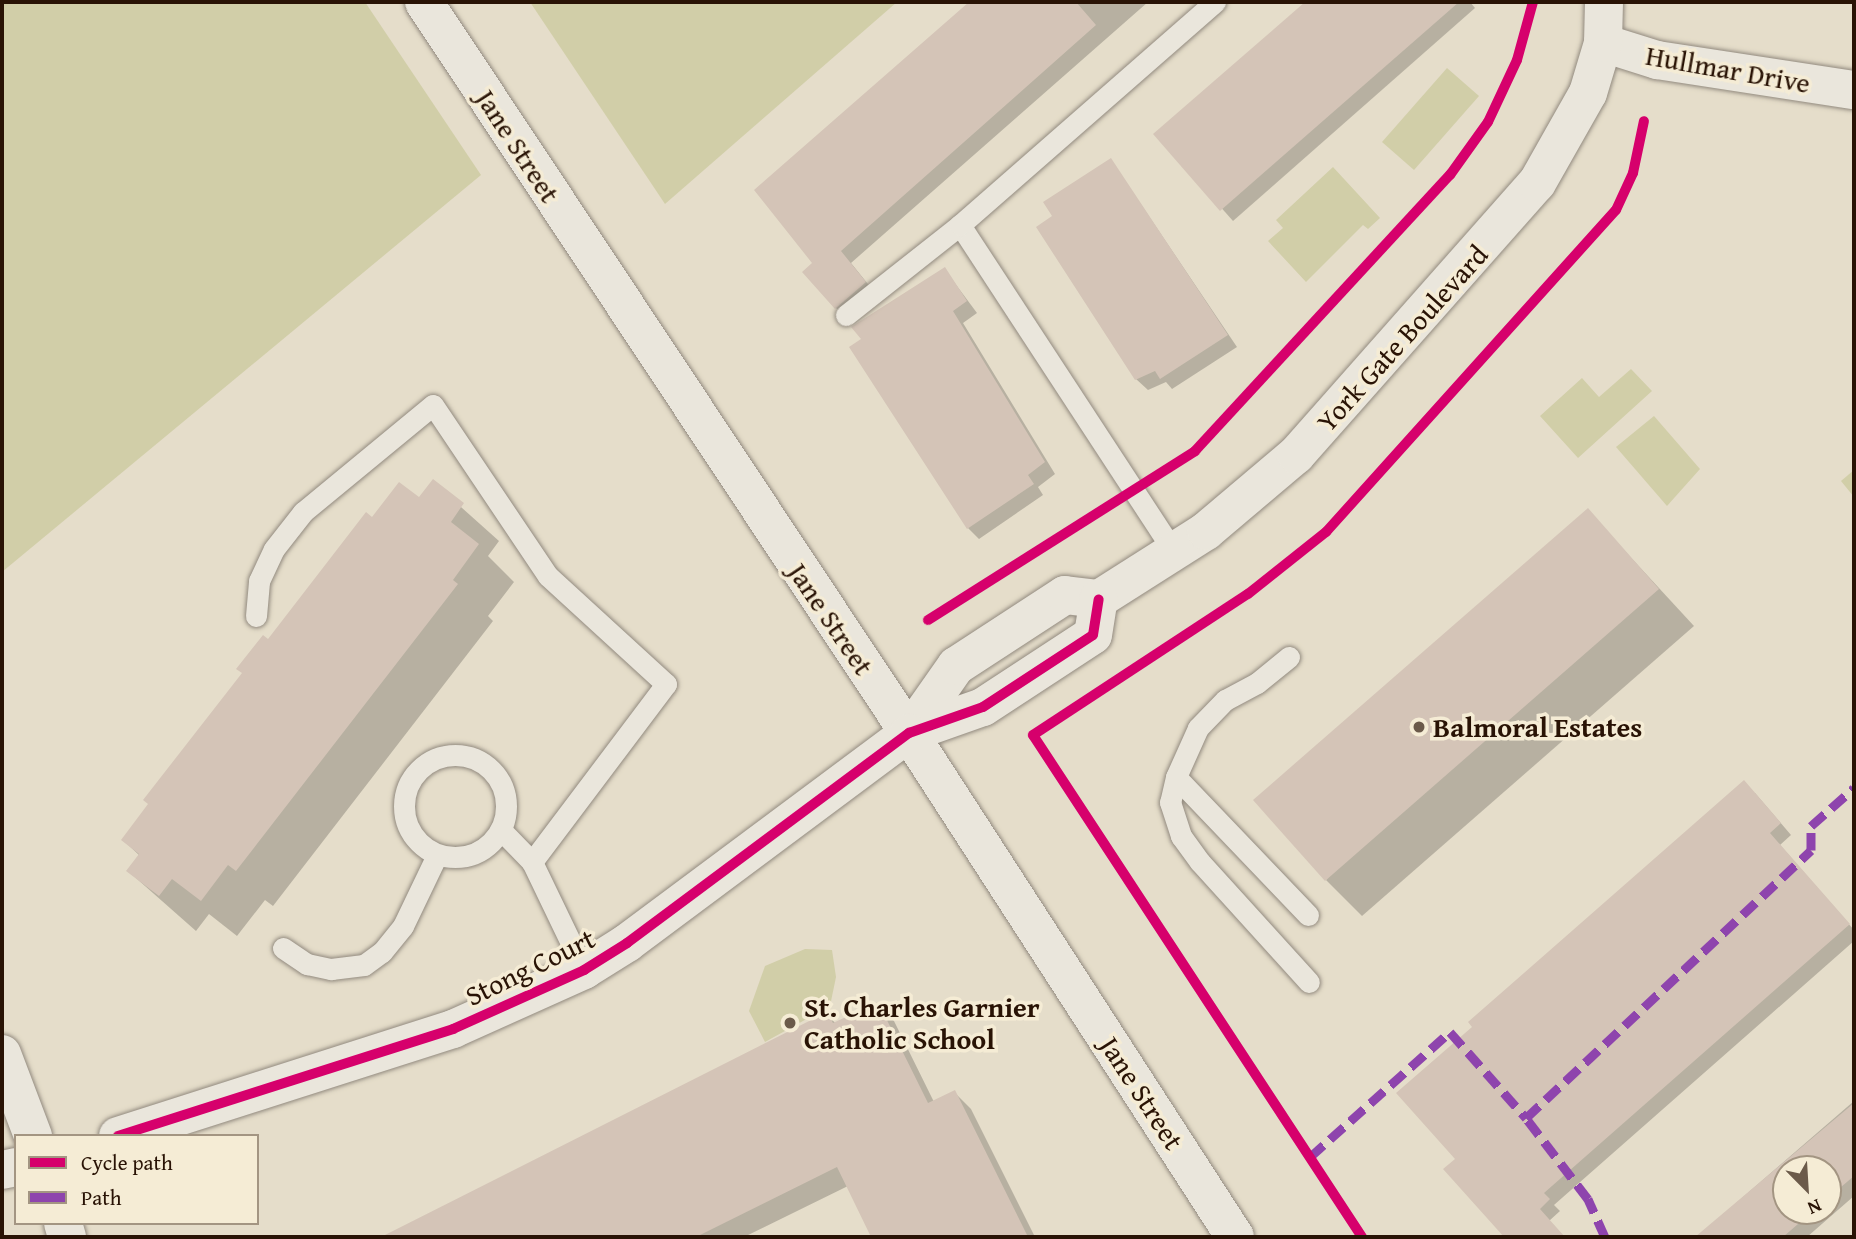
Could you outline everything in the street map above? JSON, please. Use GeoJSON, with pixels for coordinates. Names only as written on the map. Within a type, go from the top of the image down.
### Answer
{"type":"FeatureCollection","features":[{"type":"Feature","properties":{"kind":"street","name":"Jane Street"},"geometry":{"type":"LineString","coordinates":[[424,2],[909,733],[1236,1237]]}},
{"type":"Feature","properties":{"kind":"street","name":"York Gate Boulevard"},"geometry":{"type":"LineString","coordinates":[[909,733],[956,666],[1065,594],[1099,599],[1251,496],[1296,455],[1480,253],[1537,183],[1588,93],[1602,43],[1604,2]]}},
{"type":"Feature","properties":{"kind":"street","name":"Hullmar Drive"},"geometry":{"type":"LineString","coordinates":[[1602,43],[1657,60],[1854,90]]}},
{"type":"Feature","properties":{"kind":"street","name":"Stong Court"},"geometry":{"type":"LineString","coordinates":[[124,1134],[453,1029],[584,970],[627,943],[909,733]]}},
{"type":"Feature","properties":{"kind":"street"},"geometry":{"type":"LineString","coordinates":[[2,1054],[32,1134]]}},
{"type":"Feature","properties":{"kind":"lane"},"geometry":{"type":"LineString","coordinates":[[846,315],[960,225],[1215,2]]}},
{"type":"Feature","properties":{"kind":"lane"},"geometry":{"type":"LineString","coordinates":[[960,225],[1173,551]]}},
{"type":"Feature","properties":{"kind":"lane"},"geometry":{"type":"LineString","coordinates":[[256,617],[259,581],[274,549],[303,512],[433,405],[548,576],[666,684],[532,862]]}},
{"type":"Feature","properties":{"kind":"lane"},"geometry":{"type":"LineString","coordinates":[[1289,657],[1216,709],[1198,728],[1176,777],[1170,802],[1181,836],[1309,982]]}},
{"type":"Feature","properties":{"kind":"lane"},"geometry":{"type":"LineString","coordinates":[[461,755],[491,769],[506,798],[501,830],[493,842],[467,857],[437,855],[412,835],[405,820],[407,786],[429,762],[461,755]]}},
{"type":"Feature","properties":{"kind":"lane"},"geometry":{"type":"LineString","coordinates":[[1176,777],[1308,915]]}},
{"type":"Feature","properties":{"kind":"lane"},"geometry":{"type":"LineString","coordinates":[[501,830],[532,862],[584,970]]}},
{"type":"Feature","properties":{"kind":"lane"},"geometry":{"type":"LineString","coordinates":[[283,948],[307,964],[331,969],[364,965],[382,953],[404,926],[437,855]]}},
{"type":"Feature","properties":{"kind":"shaded area"},"geometry":{"type":"Polygon","coordinates":[[[2,2],[365,2],[481,175],[2,572],[2,2]]]}},
{"type":"Feature","properties":{"kind":"shaded area"},"geometry":{"type":"Polygon","coordinates":[[[530,2],[897,2],[665,204],[530,2]]]}},
{"type":"Feature","properties":{"kind":"shaded area"},"geometry":{"type":"Polygon","coordinates":[[[1447,68],[1479,96],[1414,170],[1382,142],[1447,68]]]}},
{"type":"Feature","properties":{"kind":"shaded area"},"geometry":{"type":"Polygon","coordinates":[[[1333,167],[1380,218],[1368,229],[1363,225],[1306,282],[1268,241],[1283,228],[1276,220],[1333,167]]]}},
{"type":"Feature","properties":{"kind":"shaded area"},"geometry":{"type":"Polygon","coordinates":[[[1631,369],[1652,391],[1578,458],[1540,416],[1582,378],[1599,397],[1631,369]]]}},
{"type":"Feature","properties":{"kind":"shaded area"},"geometry":{"type":"Polygon","coordinates":[[[1654,416],[1700,469],[1667,506],[1616,447],[1654,416]]]}},
{"type":"Feature","properties":{"kind":"shaded area"},"geometry":{"type":"Polygon","coordinates":[[[1854,470],[1854,497],[1841,481],[1854,470]]]}},
{"type":"Feature","properties":{"kind":"shaded area"},"geometry":{"type":"Polygon","coordinates":[[[805,949],[832,950],[836,977],[830,1006],[765,1042],[749,1011],[765,966],[805,949]]]}},
{"type":"Feature","properties":{"kind":"building"},"geometry":{"type":"Polygon","coordinates":[[[969,2],[1076,2],[1096,25],[841,251],[866,282],[835,309],[802,272],[812,263],[754,190],[969,2]]]}},
{"type":"Feature","properties":{"kind":"building"},"geometry":{"type":"Polygon","coordinates":[[[1305,2],[1459,2],[1220,211],[1153,134],[1305,2]]]}},
{"type":"Feature","properties":{"kind":"building"},"geometry":{"type":"Polygon","coordinates":[[[1111,158],[1228,335],[1160,379],[1155,371],[1135,380],[1036,227],[1052,216],[1043,202],[1111,158]]]}},
{"type":"Feature","properties":{"kind":"building"},"geometry":{"type":"Polygon","coordinates":[[[945,267],[967,301],[953,311],[1045,462],[1028,475],[1034,484],[967,529],[849,347],[861,339],[851,327],[945,267]]]}},
{"type":"Feature","properties":{"kind":"building"},"geometry":{"type":"Polygon","coordinates":[[[433,479],[464,503],[451,522],[479,544],[453,580],[458,584],[236,871],[228,865],[201,901],[172,879],[159,896],[126,871],[139,854],[121,840],[148,804],[143,800],[242,673],[236,669],[263,635],[268,639],[366,512],[372,517],[399,482],[419,497],[433,479]]]}},
{"type":"Feature","properties":{"kind":"building","name":"Balmoral Estates"},"geometry":{"type":"Polygon","coordinates":[[[1588,508],[1659,589],[1325,881],[1253,800],[1588,508]]]}},
{"type":"Feature","properties":{"kind":"building"},"geometry":{"type":"Polygon","coordinates":[[[1744,780],[1781,823],[1770,833],[1850,924],[1544,1193],[1550,1199],[1540,1209],[1565,1237],[1504,1237],[1443,1169],[1455,1159],[1396,1093],[1472,1027],[1468,1022],[1744,780]]]}},
{"type":"Feature","properties":{"kind":"building"},"geometry":{"type":"Polygon","coordinates":[[[878,1002],[928,1103],[955,1090],[1028,1237],[871,1237],[837,1167],[696,1237],[381,1237],[827,1012],[833,1023],[878,1002]]]}},
{"type":"Feature","properties":{"kind":"building"},"geometry":{"type":"Polygon","coordinates":[[[1854,1103],[1854,1176],[1842,1186],[1842,1155],[1792,1155],[1854,1103]]]}},
{"type":"Feature","properties":{"kind":"building"},"geometry":{"type":"Polygon","coordinates":[[[1772,1172],[1772,1225],[1797,1225],[1783,1237],[1695,1237],[1772,1172]]]}},
{"type":"Feature","properties":{"kind":"marked path"},"geometry":{"type":"LineString","coordinates":[[1605,1237],[1588,1199],[1526,1118],[1811,850],[1811,826],[1854,788]]}},
{"type":"Feature","properties":{"kind":"marked path"},"geometry":{"type":"LineString","coordinates":[[1310,1157],[1450,1032],[1526,1118]]}},
{"type":"Feature","properties":{"kind":"cycle path"},"geometry":{"type":"LineString","coordinates":[[928,620],[1195,451],[1450,175],[1488,122],[1517,60],[1533,2]]}},
{"type":"Feature","properties":{"kind":"cycle path"},"geometry":{"type":"LineString","coordinates":[[1362,1237],[1033,735],[1248,594],[1326,532],[1616,210],[1633,173],[1644,121]]}},
{"type":"Feature","properties":{"kind":"cycle path"},"geometry":{"type":"LineString","coordinates":[[124,1134],[453,1029],[584,970],[627,943],[909,733],[983,707],[1093,635],[1099,599]]}},
{"type":"Feature","properties":{"kind":"place","name":"Balmoral Estates"},"geometry":{"type":"Point","coordinates":[1419,727]}},
{"type":"Feature","properties":{"kind":"place","name":"St. Charles Garnier Catholic School"},"geometry":{"type":"Point","coordinates":[790,1023]}}]}
